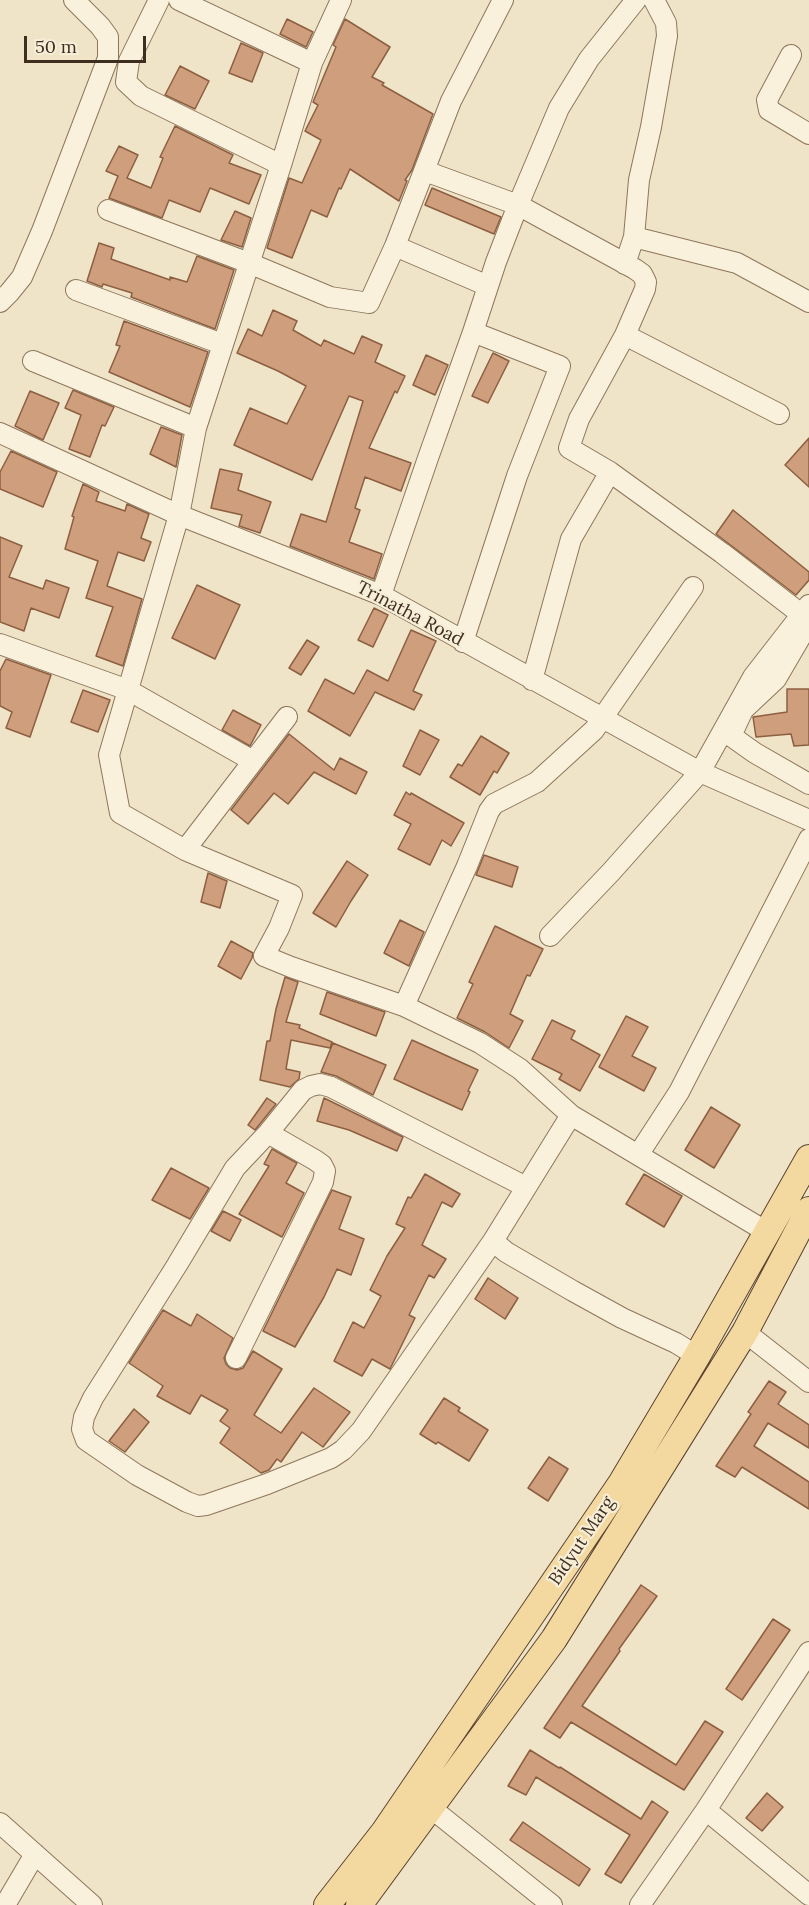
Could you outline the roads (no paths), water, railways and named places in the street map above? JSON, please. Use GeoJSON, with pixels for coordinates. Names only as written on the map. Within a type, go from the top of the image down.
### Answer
{"type":"FeatureCollection","features":[{"type":"Feature","properties":{"kind":"main road","name":"Bidyut Marg"},"geometry":{"type":"LineString","coordinates":[[327,1905],[384,1832],[622,1482],[697,1356],[809,1158]]}},
{"type":"Feature","properties":{"kind":"main road","name":"Bidyut Marg"},"geometry":{"type":"LineString","coordinates":[[359,1905],[554,1639],[744,1332],[809,1210]]}},
{"type":"Feature","properties":{"kind":"main road"},"geometry":{"type":"LineString","coordinates":[[528,1621],[554,1639]]}},
{"type":"Feature","properties":{"kind":"street"},"geometry":{"type":"LineString","coordinates":[[0,302],[22,277],[30,259],[108,58],[108,37],[74,0]]}},
{"type":"Feature","properties":{"kind":"street"},"geometry":{"type":"LineString","coordinates":[[159,0],[129,61],[126,82],[141,96],[281,165]]}},
{"type":"Feature","properties":{"kind":"street"},"geometry":{"type":"LineString","coordinates":[[179,0],[312,63]]}},
{"type":"Feature","properties":{"kind":"street"},"geometry":{"type":"LineString","coordinates":[[341,0],[312,63],[196,428],[179,515],[109,754],[120,813],[184,850],[292,895],[279,928],[264,956],[404,1006],[480,1043],[520,1069],[571,1115],[767,1232]]}},
{"type":"Feature","properties":{"kind":"street"},"geometry":{"type":"LineString","coordinates":[[108,210],[249,263],[330,297],[369,303],[395,246],[451,101],[503,0]]}},
{"type":"Feature","properties":{"kind":"street"},"geometry":{"type":"LineString","coordinates":[[381,595],[488,286],[546,138],[572,85],[589,59],[636,0]]}},
{"type":"Feature","properties":{"kind":"street"},"geometry":{"type":"LineString","coordinates":[[625,264],[634,237],[639,180],[653,118],[667,36],[666,23],[654,0]]}},
{"type":"Feature","properties":{"kind":"street"},"geometry":{"type":"LineString","coordinates":[[791,55],[767,100],[769,110],[809,134]]}},
{"type":"Feature","properties":{"kind":"street"},"geometry":{"type":"LineString","coordinates":[[425,171],[518,205],[642,274],[646,282],[645,289],[625,334],[579,419],[569,448],[610,472],[806,615]]}},
{"type":"Feature","properties":{"kind":"street"},"geometry":{"type":"LineString","coordinates":[[634,237],[737,263],[807,297]]}},
{"type":"Feature","properties":{"kind":"street"},"geometry":{"type":"LineString","coordinates":[[395,246],[488,286]]}},
{"type":"Feature","properties":{"kind":"street"},"geometry":{"type":"LineString","coordinates":[[76,290],[222,344]]}},
{"type":"Feature","properties":{"kind":"street"},"geometry":{"type":"LineString","coordinates":[[463,642],[517,476],[561,366],[473,332]]}},
{"type":"Feature","properties":{"kind":"street"},"geometry":{"type":"LineString","coordinates":[[625,334],[779,414]]}},
{"type":"Feature","properties":{"kind":"street"},"geometry":{"type":"LineString","coordinates":[[33,361],[196,428]]}},
{"type":"Feature","properties":{"kind":"street","name":"Trinatha Road"},"geometry":{"type":"LineString","coordinates":[[0,433],[179,515],[381,595],[700,772],[809,820]]}},
{"type":"Feature","properties":{"kind":"street"},"geometry":{"type":"LineString","coordinates":[[532,680],[571,539],[610,472]]}},
{"type":"Feature","properties":{"kind":"street"},"geometry":{"type":"LineString","coordinates":[[404,1006],[467,866],[489,811],[494,804],[537,782],[587,737],[693,587]]}},
{"type":"Feature","properties":{"kind":"street"},"geometry":{"type":"LineString","coordinates":[[550,936],[611,872],[700,772],[753,677],[806,615]]}},
{"type":"Feature","properties":{"kind":"street"},"geometry":{"type":"LineString","coordinates":[[806,615],[801,636],[776,679],[743,710],[731,736],[755,753],[809,784]]}},
{"type":"Feature","properties":{"kind":"street"},"geometry":{"type":"LineString","coordinates":[[0,644],[128,690],[253,761]]}},
{"type":"Feature","properties":{"kind":"street"},"geometry":{"type":"LineString","coordinates":[[184,850],[287,717]]}},
{"type":"Feature","properties":{"kind":"street"},"geometry":{"type":"LineString","coordinates":[[638,1155],[679,1092],[809,839]]}},
{"type":"Feature","properties":{"kind":"street"},"geometry":{"type":"LineString","coordinates":[[526,1187],[331,1087],[320,1084],[303,1090],[268,1133],[235,1168],[93,1398],[84,1417],[82,1429],[86,1440],[137,1475],[187,1503],[198,1506],[267,1484],[331,1458],[343,1450],[361,1431],[493,1241],[571,1115]]}},
{"type":"Feature","properties":{"kind":"street"},"geometry":{"type":"LineString","coordinates":[[236,1358],[323,1182],[325,1172],[315,1160],[268,1133]]}},
{"type":"Feature","properties":{"kind":"street"},"geometry":{"type":"LineString","coordinates":[[493,1241],[506,1252],[573,1291],[697,1356]]}},
{"type":"Feature","properties":{"kind":"street"},"geometry":{"type":"LineString","coordinates":[[744,1332],[809,1382]]}},
{"type":"Feature","properties":{"kind":"street"},"geometry":{"type":"LineString","coordinates":[[640,1905],[803,1677],[809,1652]]}},
{"type":"Feature","properties":{"kind":"street"},"geometry":{"type":"LineString","coordinates":[[431,1808],[552,1905]]}},
{"type":"Feature","properties":{"kind":"street"},"geometry":{"type":"LineString","coordinates":[[706,1810],[809,1895]]}},
{"type":"Feature","properties":{"kind":"street"},"geometry":{"type":"LineString","coordinates":[[0,1823],[92,1905]]}},
{"type":"Feature","properties":{"kind":"street"},"geometry":{"type":"LineString","coordinates":[[5,1905],[35,1854]]}}]}
